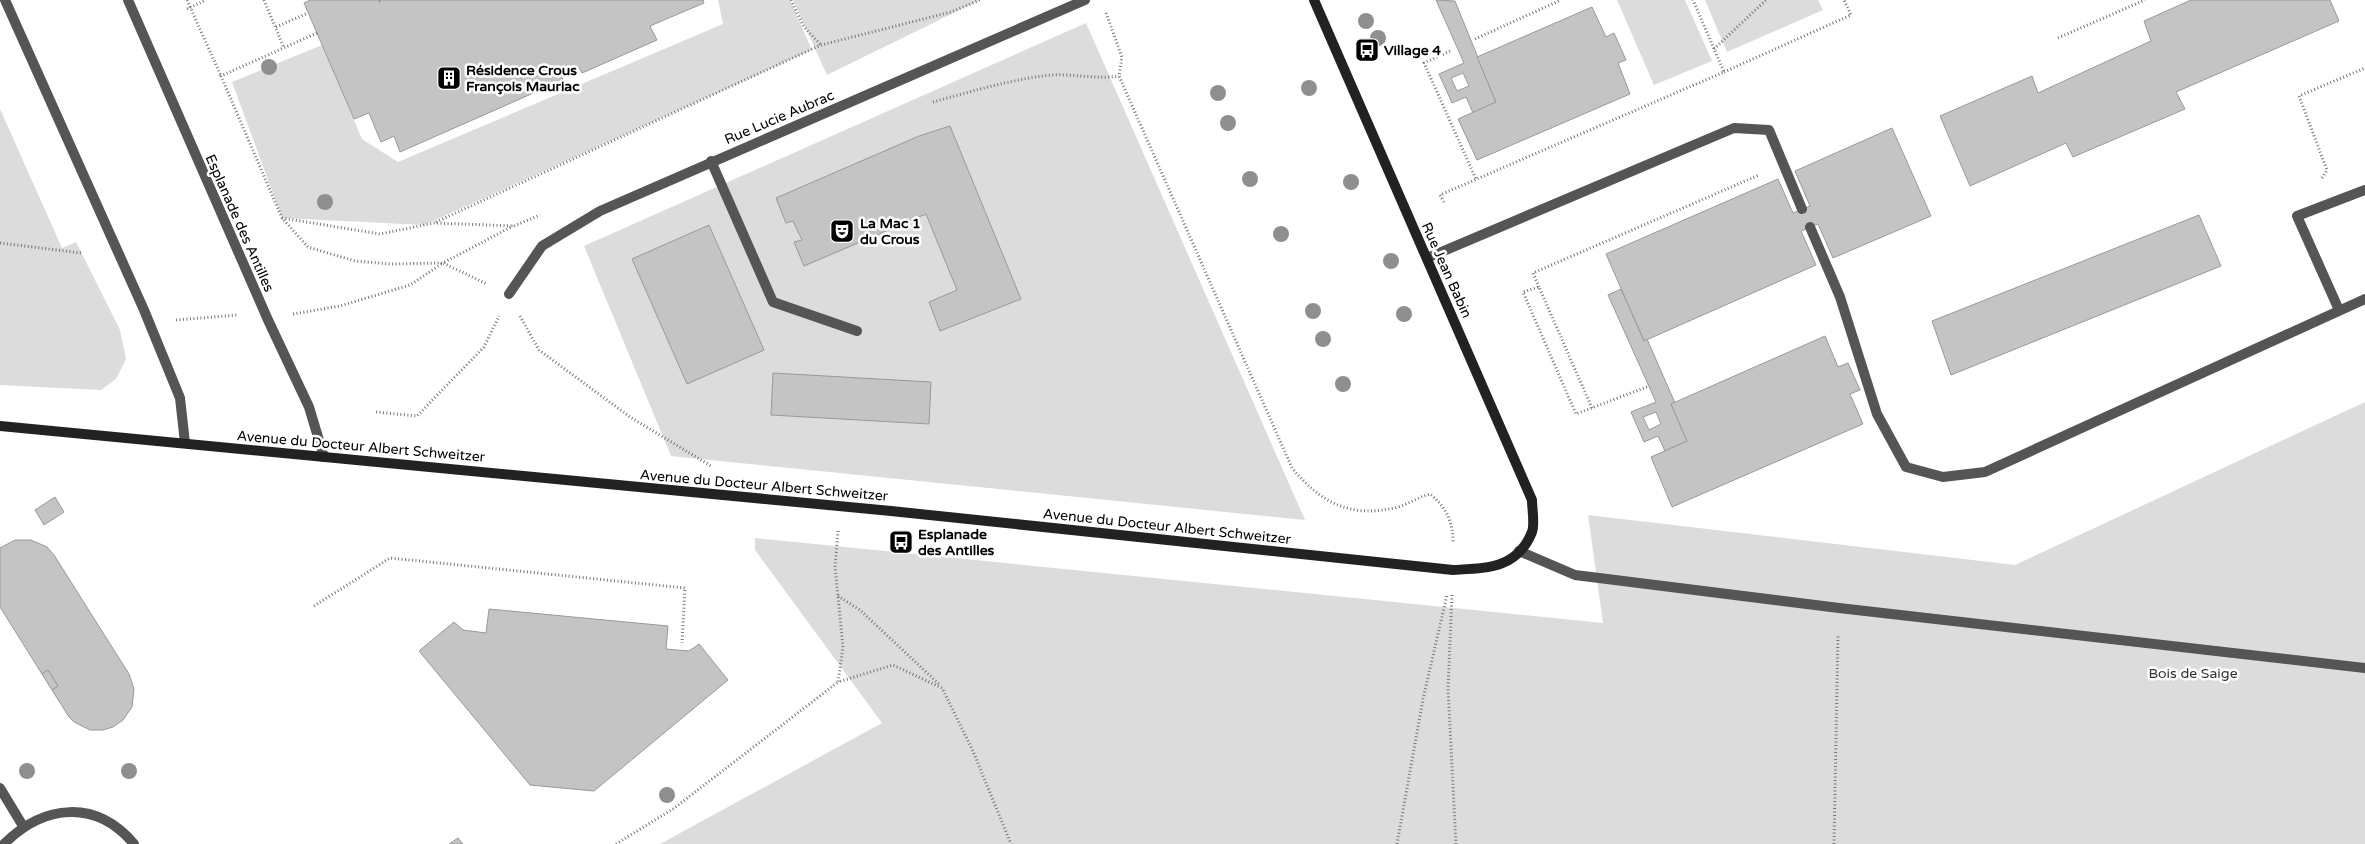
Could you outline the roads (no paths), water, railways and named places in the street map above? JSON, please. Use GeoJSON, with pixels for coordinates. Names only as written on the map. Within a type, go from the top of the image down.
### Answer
{"type":"FeatureCollection","features":[{"type":"Feature","properties":{"kind":"street"},"geometry":{"type":"LineString","coordinates":[[5,0],[148,321],[180,398],[185,443]]}},
{"type":"Feature","properties":{"kind":"street","name":"Esplanade des Antilles"},"geometry":{"type":"LineString","coordinates":[[128,0],[265,313],[309,407],[324,457]]}},
{"type":"Feature","properties":{"kind":"street","name":"Rue Lucie Aubrac"},"geometry":{"type":"LineString","coordinates":[[509,294],[542,246],[600,211],[711,161],[1085,0]]}},
{"type":"Feature","properties":{"kind":"street","name":"Rue Jean Babin"},"geometry":{"type":"LineString","coordinates":[[1314,0],[1532,500],[1533,530],[1519,551]]}},
{"type":"Feature","properties":{"kind":"street"},"geometry":{"type":"LineString","coordinates":[[1427,258],[1734,128],[1769,130],[1802,209]]}},
{"type":"Feature","properties":{"kind":"street"},"geometry":{"type":"LineString","coordinates":[[711,161],[773,302],[857,331]]}},
{"type":"Feature","properties":{"kind":"street"},"geometry":{"type":"LineString","coordinates":[[2339,310],[2297,216],[2365,190]]}},
{"type":"Feature","properties":{"kind":"street"},"geometry":{"type":"LineString","coordinates":[[1810,228],[1840,297],[1877,414],[1906,467],[1943,477],[1985,472],[2365,299]]}},
{"type":"Feature","properties":{"kind":"street","name":"Avenue du Docteur Albert Schweitzer"},"geometry":{"type":"LineString","coordinates":[[0,426],[840,507],[1453,570],[1484,568],[1507,563],[1519,551]]}},
{"type":"Feature","properties":{"kind":"street"},"geometry":{"type":"LineString","coordinates":[[1519,551],[1575,574],[1839,608],[2365,668]]}},
{"type":"Feature","properties":{"kind":"street"},"geometry":{"type":"LineString","coordinates":[[0,788],[23,826]]}},
{"type":"Feature","properties":{"kind":"street"},"geometry":{"type":"LineString","coordinates":[[4,844],[23,826],[48,815],[75,812],[101,818],[124,832],[134,844]]}},
{"type":"Feature","properties":{"kind":"place","name":"Village 4"},"geometry":{"type":"Point","coordinates":[1367,50]}},
{"type":"Feature","properties":{"kind":"place","name":"Résidence Crous François Mauriac"},"geometry":{"type":"Point","coordinates":[449,78]}},
{"type":"Feature","properties":{"kind":"place","name":"La Mac 1 du Crous"},"geometry":{"type":"Point","coordinates":[842,231]}},
{"type":"Feature","properties":{"kind":"place","name":"Esplanade des Antilles"},"geometry":{"type":"Point","coordinates":[901,542]}},
{"type":"Feature","properties":{"kind":"park label","name":"Bois de Saige"},"geometry":{"type":"Point","coordinates":[2193,673]}}]}
